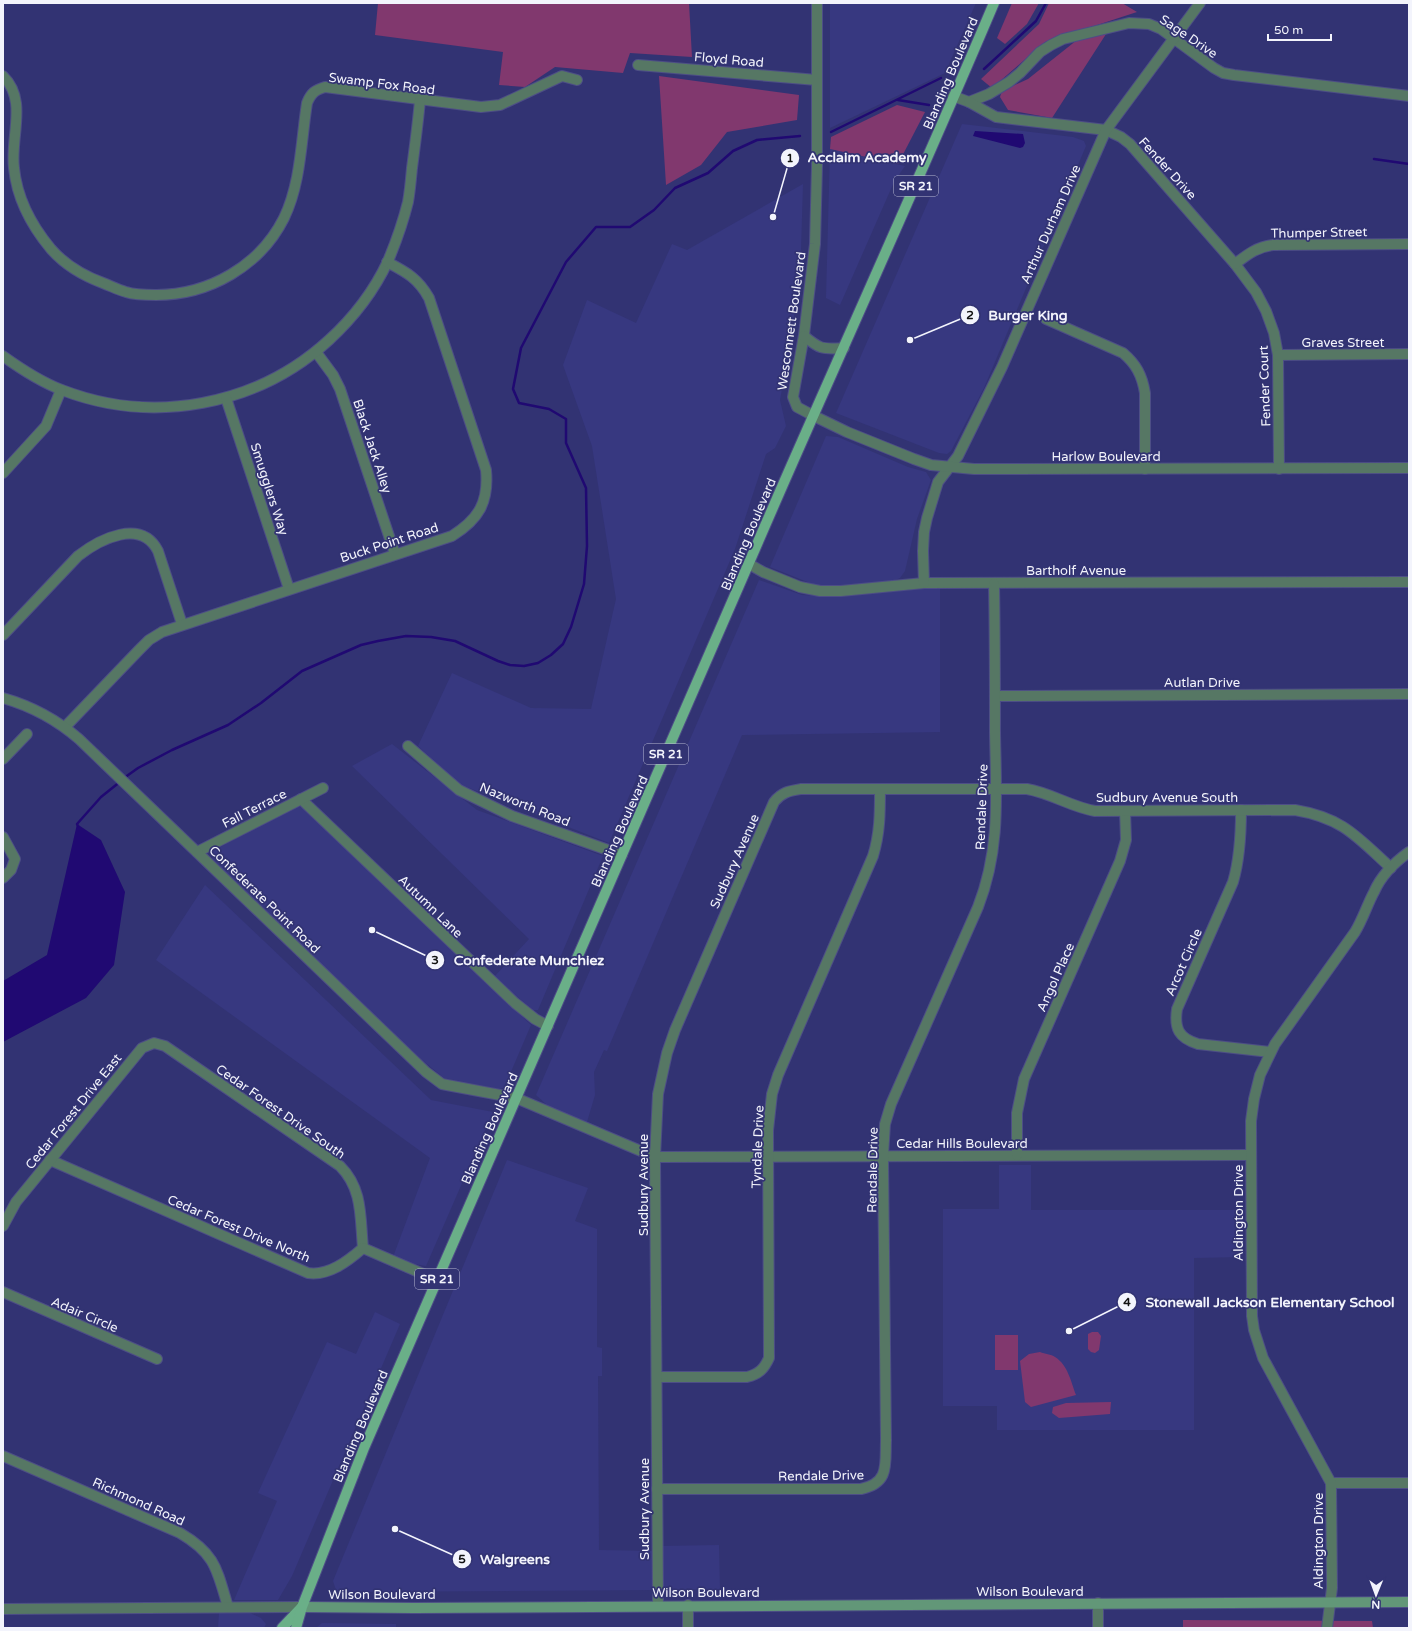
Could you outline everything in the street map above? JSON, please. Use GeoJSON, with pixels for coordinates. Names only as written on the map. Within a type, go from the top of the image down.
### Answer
{"type":"FeatureCollection","features":[{"type":"Feature","properties":{"kind":"main road","name":"Blanding Boulevard"},"geometry":{"type":"LineString","coordinates":[[296,1628],[302,1607],[364,1448],[749,564],[923,169],[994,3]]}},
{"type":"Feature","properties":{"kind":"main road","name":"Wilson Boulevard"},"geometry":{"type":"LineString","coordinates":[[302,1607],[414,1608],[658,1605],[1409,1602]]}},
{"type":"Feature","properties":{"kind":"main road","name":"Blanding Boulevard"},"geometry":{"type":"LineString","coordinates":[[282,1628],[302,1607]]}},
{"type":"Feature","properties":{"kind":"street","name":"Wesconnett Boulevard"},"geometry":{"type":"LineString","coordinates":[[814,416],[797,407],[793,397],[804,336],[815,244],[817,3]]}},
{"type":"Feature","properties":{"kind":"street","name":"Arthur Durham Drive"},"geometry":{"type":"LineString","coordinates":[[924,583],[923,550],[927,518],[938,482],[958,456],[1002,367],[1106,130],[1200,3]]}},
{"type":"Feature","properties":{"kind":"street","name":"Sage Drive"},"geometry":{"type":"LineString","coordinates":[[969,102],[989,94],[1009,82],[1040,52],[1063,39],[1130,23],[1149,24],[1161,29],[1223,73],[1409,96]]}},
{"type":"Feature","properties":{"kind":"street","name":"Floyd Road"},"geometry":{"type":"LineString","coordinates":[[638,65],[816,80]]}},
{"type":"Feature","properties":{"kind":"street","name":"Swamp Fox Road"},"geometry":{"type":"LineString","coordinates":[[3,76],[9,81],[14,90],[17,102],[13,151],[14,169],[23,208],[32,223],[52,250],[70,266],[88,278],[126,292],[145,295],[169,295],[186,292],[223,279],[240,269],[258,254],[273,236],[292,199],[307,103],[310,96],[316,90],[325,88],[481,108],[500,105],[562,76],[577,80]]}},
{"type":"Feature","properties":{"kind":"street"},"geometry":{"type":"LineString","coordinates":[[953,96],[969,102]]}},
{"type":"Feature","properties":{"kind":"street"},"geometry":{"type":"LineString","coordinates":[[3,356],[33,376],[61,390],[110,404],[156,408],[203,404],[226,398],[269,382],[289,371],[316,352],[344,326],[360,306],[387,262],[397,238],[408,201],[420,100]]}},
{"type":"Feature","properties":{"kind":"street","name":"Fender Drive"},"geometry":{"type":"LineString","coordinates":[[969,102],[996,117],[1106,130],[1120,137],[1130,144],[1235,264]]}},
{"type":"Feature","properties":{"kind":"street","name":"Thumper Street"},"geometry":{"type":"LineString","coordinates":[[1235,264],[1252,251],[1261,247],[1273,245],[1409,244]]}},
{"type":"Feature","properties":{"kind":"street","name":"Buck Point Road"},"geometry":{"type":"LineString","coordinates":[[65,727],[149,640],[162,632],[289,588],[452,536],[474,519],[481,508],[486,495],[486,470],[429,298],[423,288],[412,276],[387,262]]}},
{"type":"Feature","properties":{"kind":"street","name":"Fender Court"},"geometry":{"type":"LineString","coordinates":[[1235,264],[1256,292],[1266,311],[1274,334],[1278,355],[1279,469]]}},
{"type":"Feature","properties":{"kind":"street"},"geometry":{"type":"LineString","coordinates":[[1046,319],[1122,353],[1131,360],[1138,369],[1143,382],[1144,392],[1145,469]]}},
{"type":"Feature","properties":{"kind":"street"},"geometry":{"type":"LineString","coordinates":[[804,336],[819,348],[844,348]]}},
{"type":"Feature","properties":{"kind":"street","name":"Black Jack Alley"},"geometry":{"type":"LineString","coordinates":[[316,352],[333,375],[342,395],[395,554]]}},
{"type":"Feature","properties":{"kind":"street","name":"Graves Street"},"geometry":{"type":"LineString","coordinates":[[1278,355],[1409,354]]}},
{"type":"Feature","properties":{"kind":"street"},"geometry":{"type":"LineString","coordinates":[[3,473],[46,426],[61,390]]}},
{"type":"Feature","properties":{"kind":"street","name":"Smugglers Way"},"geometry":{"type":"LineString","coordinates":[[226,398],[289,588]]}},
{"type":"Feature","properties":{"kind":"street","name":"Harlow Boulevard"},"geometry":{"type":"LineString","coordinates":[[814,416],[847,432],[914,459],[932,465],[949,467],[974,469],[1409,468]]}},
{"type":"Feature","properties":{"kind":"street"},"geometry":{"type":"LineString","coordinates":[[3,635],[78,556],[105,539],[123,534],[146,536],[154,543],[182,624]]}},
{"type":"Feature","properties":{"kind":"street","name":"Bartholf Avenue"},"geometry":{"type":"LineString","coordinates":[[749,564],[763,572],[800,587],[820,591],[841,591],[924,583],[1409,582]]}},
{"type":"Feature","properties":{"kind":"street","name":"Rendale Drive"},"geometry":{"type":"LineString","coordinates":[[657,1489],[861,1489],[878,1483],[883,1476],[885,1468],[886,1440],[883,1156],[886,1124],[891,1104],[985,887],[992,863],[996,788],[994,584]]}},
{"type":"Feature","properties":{"kind":"street","name":"Autlan Drive"},"geometry":{"type":"LineString","coordinates":[[995,696],[1409,694]]}},
{"type":"Feature","properties":{"kind":"street","name":"Confederate Point Road"},"geometry":{"type":"LineString","coordinates":[[3,698],[26,706],[65,727],[426,1072],[442,1084],[516,1098]]}},
{"type":"Feature","properties":{"kind":"street"},"geometry":{"type":"LineString","coordinates":[[3,759],[27,734]]}},
{"type":"Feature","properties":{"kind":"street","name":"Nazworth Road"},"geometry":{"type":"LineString","coordinates":[[408,746],[459,790],[512,816],[622,855]]}},
{"type":"Feature","properties":{"kind":"street","name":"Fall Terrace"},"geometry":{"type":"LineString","coordinates":[[197,852],[323,788]]}},
{"type":"Feature","properties":{"kind":"street","name":"Sudbury Avenue South"},"geometry":{"type":"LineString","coordinates":[[784,792],[801,789],[1027,789],[1041,791],[1073,806],[1095,811],[1295,810],[1314,813],[1344,826],[1391,868]]}},
{"type":"Feature","properties":{"kind":"street","name":"Tyndale Drive"},"geometry":{"type":"LineString","coordinates":[[657,1377],[747,1377],[761,1372],[769,1358],[769,1113],[778,1075],[873,856],[878,839],[880,824],[880,789]]}},
{"type":"Feature","properties":{"kind":"street","name":"Sudbury Avenue"},"geometry":{"type":"LineString","coordinates":[[658,1605],[655,1157],[658,1094],[667,1054],[675,1030],[774,802],[784,792]]}},
{"type":"Feature","properties":{"kind":"street","name":"Autumn Lane"},"geometry":{"type":"LineString","coordinates":[[301,799],[515,1003],[535,1019],[548,1026]]}},
{"type":"Feature","properties":{"kind":"street","name":"Arcot Circle"},"geometry":{"type":"LineString","coordinates":[[1241,810],[1241,845],[1238,864],[1232,882],[1177,1009],[1176,1026],[1180,1034],[1188,1040],[1198,1044],[1270,1052]]}},
{"type":"Feature","properties":{"kind":"street","name":"Angol Place"},"geometry":{"type":"LineString","coordinates":[[1017,1156],[1017,1113],[1024,1079],[1120,861],[1126,840],[1125,811]]}},
{"type":"Feature","properties":{"kind":"street"},"geometry":{"type":"LineString","coordinates":[[3,838],[15,859],[11,870],[3,878]]}},
{"type":"Feature","properties":{"kind":"street","name":"Aldington Drive"},"geometry":{"type":"LineString","coordinates":[[1327,1628],[1332,1588],[1331,1483],[1268,1369],[1254,1330],[1252,1316],[1251,1122],[1254,1099],[1260,1075],[1270,1052],[1283,1031],[1355,932],[1364,917],[1374,892],[1391,868],[1409,852]]}},
{"type":"Feature","properties":{"kind":"street","name":"Cedar Forest Drive East"},"geometry":{"type":"LineString","coordinates":[[3,1226],[16,1202],[142,1048],[154,1043]]}},
{"type":"Feature","properties":{"kind":"street","name":"Cedar Forest Drive South"},"geometry":{"type":"LineString","coordinates":[[154,1043],[165,1046],[340,1166],[348,1174],[358,1196],[363,1248]]}},
{"type":"Feature","properties":{"kind":"street","name":"Cedar Hills Boulevard"},"geometry":{"type":"LineString","coordinates":[[516,1098],[655,1157],[1251,1155]]}},
{"type":"Feature","properties":{"kind":"street","name":"Cedar Forest Drive North"},"geometry":{"type":"LineString","coordinates":[[50,1160],[308,1273],[316,1274],[331,1270],[363,1248]]}},
{"type":"Feature","properties":{"kind":"street"},"geometry":{"type":"LineString","coordinates":[[363,1248],[437,1280]]}},
{"type":"Feature","properties":{"kind":"street","name":"Adair Circle"},"geometry":{"type":"LineString","coordinates":[[3,1292],[157,1359]]}},
{"type":"Feature","properties":{"kind":"street","name":"Richmond Road"},"geometry":{"type":"LineString","coordinates":[[3,1456],[180,1533],[192,1540],[212,1559],[218,1571],[228,1607]]}},
{"type":"Feature","properties":{"kind":"street"},"geometry":{"type":"LineString","coordinates":[[1331,1483],[1409,1482]]}},
{"type":"Feature","properties":{"kind":"street"},"geometry":{"type":"LineString","coordinates":[[1098,1603],[1098,1628]]}},
{"type":"Feature","properties":{"kind":"street"},"geometry":{"type":"LineString","coordinates":[[688,1605],[688,1628]]}},
{"type":"Feature","properties":{"kind":"street","name":"Wilson Boulevard"},"geometry":{"type":"LineString","coordinates":[[3,1609],[302,1607]]}},
{"type":"Feature","properties":{"kind":"shaded area"},"geometry":{"type":"Polygon","coordinates":[[[378,3],[689,3],[692,57],[630,53],[623,73],[555,67],[525,87],[499,85],[503,52],[375,35],[378,3]]]}},
{"type":"Feature","properties":{"kind":"shaded area"},"geometry":{"type":"Polygon","coordinates":[[[830,3],[976,3],[945,73],[830,128],[830,3]]]}},
{"type":"Feature","properties":{"kind":"shaded area"},"geometry":{"type":"Polygon","coordinates":[[[1012,3],[1039,3],[1027,24],[1005,44],[997,38],[1012,3]]]}},
{"type":"Feature","properties":{"kind":"shaded area"},"geometry":{"type":"Polygon","coordinates":[[[1049,3],[1122,3],[1137,12],[1045,42],[992,88],[981,79],[1039,24],[1049,3]]]}},
{"type":"Feature","properties":{"kind":"shaded area"},"geometry":{"type":"Polygon","coordinates":[[[1108,31],[1052,118],[1008,110],[1000,97],[1002,91],[1028,79],[1077,40],[1108,31]]]}},
{"type":"Feature","properties":{"kind":"shaded area"},"geometry":{"type":"Polygon","coordinates":[[[659,76],[799,95],[797,120],[727,132],[701,165],[666,185],[659,76]]]}},
{"type":"Feature","properties":{"kind":"shaded area"},"geometry":{"type":"Polygon","coordinates":[[[897,105],[925,112],[898,164],[830,149],[831,137],[897,105]]]}},
{"type":"Feature","properties":{"kind":"shaded area"},"geometry":{"type":"Polygon","coordinates":[[[962,124],[1073,137],[1084,141],[1086,146],[984,388],[951,451],[947,454],[939,453],[836,413],[962,124]]]}},
{"type":"Feature","properties":{"kind":"shaded area"},"geometry":{"type":"Polygon","coordinates":[[[975,131],[1023,134],[1025,143],[1023,147],[1020,148],[973,136],[975,131]]]}},
{"type":"Feature","properties":{"kind":"shaded area"},"geometry":{"type":"Polygon","coordinates":[[[830,149],[905,166],[894,182],[840,305],[826,298],[830,149]]]}},
{"type":"Feature","properties":{"kind":"shaded area"},"geometry":{"type":"Polygon","coordinates":[[[803,184],[799,289],[780,400],[786,426],[775,448],[766,454],[735,549],[609,843],[459,784],[418,746],[452,673],[531,708],[591,709],[616,599],[592,446],[563,365],[587,300],[636,323],[672,244],[687,250],[803,184]]]}},
{"type":"Feature","properties":{"kind":"shaded area"},"geometry":{"type":"Polygon","coordinates":[[[826,436],[838,437],[908,467],[926,472],[931,480],[917,519],[905,571],[900,578],[893,581],[842,586],[815,585],[770,567],[826,436]]]}},
{"type":"Feature","properties":{"kind":"shaded area"},"geometry":{"type":"Polygon","coordinates":[[[759,580],[802,595],[838,597],[940,588],[940,732],[742,735],[607,1051],[604,1050],[594,1072],[595,1095],[587,1122],[549,1107],[536,1095],[759,580]]]}},
{"type":"Feature","properties":{"kind":"shaded area"},"geometry":{"type":"Polygon","coordinates":[[[392,744],[477,810],[603,856],[538,1010],[533,1010],[494,977],[529,939],[352,766],[392,744]]]}},
{"type":"Feature","properties":{"kind":"shaded area"},"geometry":{"type":"Polygon","coordinates":[[[296,806],[307,809],[531,1025],[504,1088],[499,1089],[444,1078],[405,1046],[212,859],[213,851],[296,806]]]}},
{"type":"Feature","properties":{"kind":"shaded area"},"geometry":{"type":"Polygon","coordinates":[[[77,824],[101,840],[125,892],[114,965],[86,998],[3,1042],[3,981],[47,955],[77,824]]]}},
{"type":"Feature","properties":{"kind":"shaded area"},"geometry":{"type":"Polygon","coordinates":[[[205,885],[431,1100],[493,1112],[426,1266],[409,1263],[393,1257],[430,1158],[156,960],[205,885]]]}},
{"type":"Feature","properties":{"kind":"shaded area"},"geometry":{"type":"Polygon","coordinates":[[[507,1160],[588,1188],[575,1221],[597,1229],[597,1347],[602,1348],[602,1376],[598,1376],[599,1550],[654,1551],[653,1588],[652,1590],[341,1592],[336,1590],[333,1581],[507,1160]]]}},
{"type":"Feature","properties":{"kind":"shaded area"},"geometry":{"type":"Polygon","coordinates":[[[999,1165],[1031,1165],[1031,1210],[1241,1210],[1241,1257],[1194,1258],[1194,1430],[997,1430],[997,1406],[943,1406],[943,1209],[999,1209],[999,1165]]]}},
{"type":"Feature","properties":{"kind":"shaded area"},"geometry":{"type":"Polygon","coordinates":[[[375,1312],[400,1324],[292,1576],[278,1600],[234,1600],[277,1501],[258,1493],[327,1342],[356,1354],[375,1312]]]}},
{"type":"Feature","properties":{"kind":"shaded area"},"geometry":{"type":"Polygon","coordinates":[[[1098,1332],[1101,1336],[1099,1350],[1095,1353],[1088,1349],[1088,1334],[1098,1332]]]}},
{"type":"Feature","properties":{"kind":"shaded area"},"geometry":{"type":"Polygon","coordinates":[[[995,1335],[1018,1335],[1018,1370],[995,1370],[995,1335]]]}},
{"type":"Feature","properties":{"kind":"shaded area"},"geometry":{"type":"Polygon","coordinates":[[[1040,1352],[1053,1356],[1063,1364],[1076,1395],[1031,1407],[1025,1402],[1020,1361],[1029,1354],[1040,1352]]]}},
{"type":"Feature","properties":{"kind":"shaded area"},"geometry":{"type":"Polygon","coordinates":[[[1111,1402],[1110,1414],[1059,1418],[1052,1413],[1053,1407],[1066,1403],[1111,1402]]]}},
{"type":"Feature","properties":{"kind":"shaded area"},"geometry":{"type":"Polygon","coordinates":[[[719,1545],[720,1589],[665,1590],[662,1584],[661,1546],[719,1545]]]}},
{"type":"Feature","properties":{"kind":"shaded area"},"geometry":{"type":"Polygon","coordinates":[[[219,1612],[250,1613],[261,1618],[266,1624],[264,1628],[218,1628],[219,1612]]]}},
{"type":"Feature","properties":{"kind":"shaded area"},"geometry":{"type":"Polygon","coordinates":[[[1183,1620],[1372,1621],[1373,1628],[1183,1628],[1183,1620]]]}},
{"type":"Feature","properties":{"kind":"shaded area"},"geometry":{"type":"Polygon","coordinates":[[[322,1623],[396,1624],[396,1628],[316,1628],[322,1623]]]}},
{"type":"Feature","properties":{"kind":"waterway"},"geometry":{"type":"LineString","coordinates":[[984,69],[1036,21],[1046,3]]}},
{"type":"Feature","properties":{"kind":"waterway"},"geometry":{"type":"LineString","coordinates":[[831,132],[941,78]]}},
{"type":"Feature","properties":{"kind":"waterway"},"geometry":{"type":"LineString","coordinates":[[898,100],[929,105]]}},
{"type":"Feature","properties":{"kind":"waterway"},"geometry":{"type":"LineString","coordinates":[[124,778],[138,768],[172,750],[228,725],[261,703],[302,671],[361,645],[406,636],[431,637],[455,641],[498,661],[510,665],[524,666],[538,663],[551,655],[563,644],[571,627],[584,584],[587,546],[586,488],[566,443],[566,419],[549,409],[519,403],[513,389],[521,348],[566,262],[596,227],[630,227],[654,210],[675,188],[708,173],[733,151],[757,140],[800,136]]}},
{"type":"Feature","properties":{"kind":"waterway"},"geometry":{"type":"LineString","coordinates":[[1374,159],[1409,164]]}},
{"type":"Feature","properties":{"kind":"waterway"},"geometry":{"type":"LineString","coordinates":[[78,826],[77,824],[101,797],[121,781]]}},
{"type":"Feature","properties":{"kind":"place","name":"Acclaim Academy"},"geometry":{"type":"Point","coordinates":[773,217]}},
{"type":"Feature","properties":{"kind":"place","name":"Burger King"},"geometry":{"type":"Point","coordinates":[910,340]}},
{"type":"Feature","properties":{"kind":"place","name":"Confederate Munchiez"},"geometry":{"type":"Point","coordinates":[372,930]}},
{"type":"Feature","properties":{"kind":"place","name":"Stonewall Jackson Elementary School"},"geometry":{"type":"Point","coordinates":[1069,1331]}},
{"type":"Feature","properties":{"kind":"place","name":"Walgreens"},"geometry":{"type":"Point","coordinates":[395,1529]}}]}
